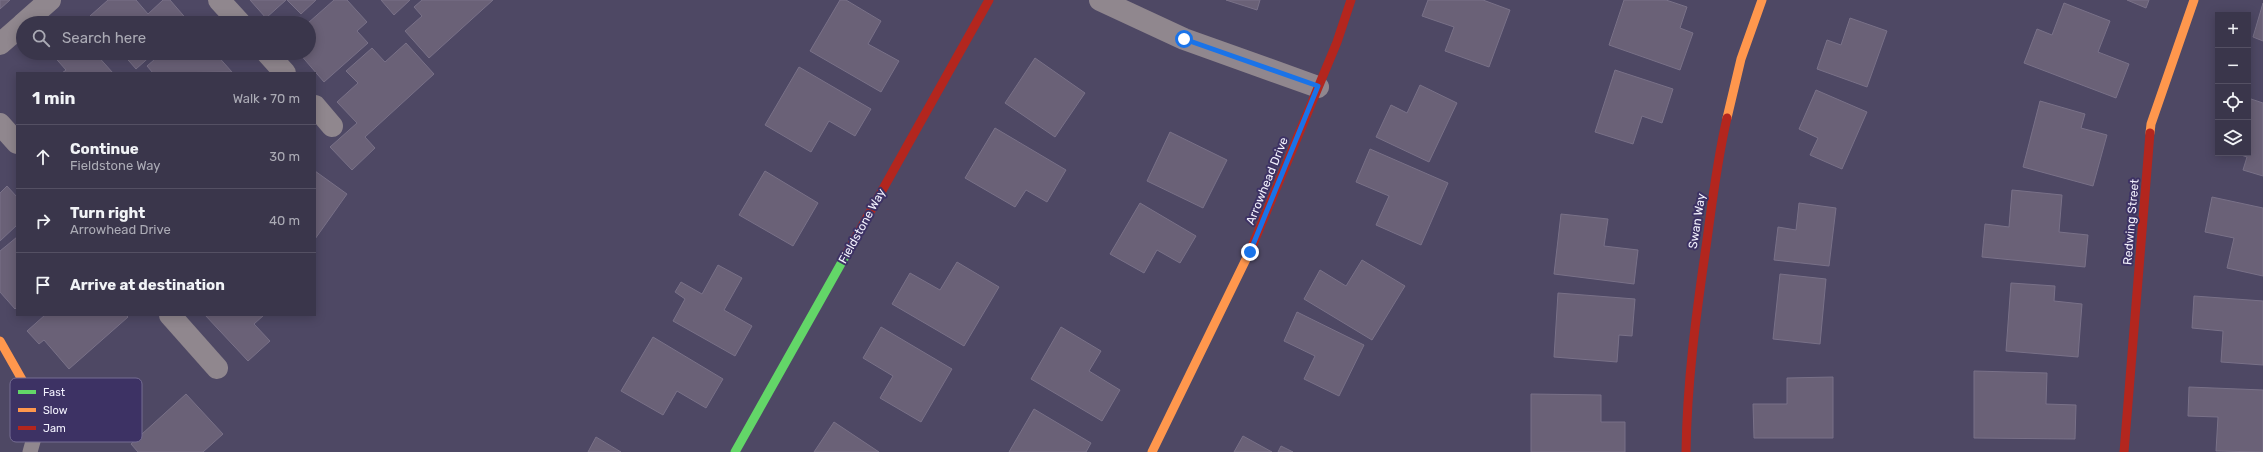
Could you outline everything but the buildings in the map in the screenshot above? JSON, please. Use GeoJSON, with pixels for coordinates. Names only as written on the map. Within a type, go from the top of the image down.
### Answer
{"type":"FeatureCollection","features":[{"type":"Feature","properties":{"kind":"street"},"geometry":{"type":"LineString","coordinates":[[33,16],[50,0]]}},
{"type":"Feature","properties":{"kind":"street"},"geometry":{"type":"LineString","coordinates":[[219,0],[234,16]]}},
{"type":"Feature","properties":{"kind":"street","name":"Fieldstone Way"},"geometry":{"type":"LineString","coordinates":[[735,452],[988,0]]}},
{"type":"Feature","properties":{"kind":"street"},"geometry":{"type":"LineString","coordinates":[[1100,0],[1184,39],[1318,86]]}},
{"type":"Feature","properties":{"kind":"street","name":"Arrowhead Drive"},"geometry":{"type":"LineString","coordinates":[[1152,452],[1250,252],[1318,86],[1351,0]]}},
{"type":"Feature","properties":{"kind":"street","name":"Swan Way"},"geometry":{"type":"LineString","coordinates":[[1686,452],[1686,403],[1694,324],[1724,124],[1752,24],[1762,0]]}},
{"type":"Feature","properties":{"kind":"street","name":"Redwing Street"},"geometry":{"type":"LineString","coordinates":[[2124,452],[2151,124],[2194,0]]}},
{"type":"Feature","properties":{"kind":"street"},"geometry":{"type":"LineString","coordinates":[[0,44],[16,31]]}},
{"type":"Feature","properties":{"kind":"street"},"geometry":{"type":"LineString","coordinates":[[273,60],[284,72]]}},
{"type":"Feature","properties":{"kind":"street"},"geometry":{"type":"LineString","coordinates":[[316,107],[332,126]]}},
{"type":"Feature","properties":{"kind":"street"},"geometry":{"type":"LineString","coordinates":[[0,124],[16,142]]}},
{"type":"Feature","properties":{"kind":"street"},"geometry":{"type":"LineString","coordinates":[[171,316],[217,368]]}},
{"type":"Feature","properties":{"kind":"street"},"geometry":{"type":"LineString","coordinates":[[0,341],[21,378]]}},
{"type":"Feature","properties":{"kind":"lane"},"geometry":{"type":"LineString","coordinates":[[30,452],[33,442]]}},
{"type":"Feature","properties":{"kind":"traffic: fast"},"geometry":{"type":"LineString","coordinates":[[735,452],[847,253]]}},
{"type":"Feature","properties":{"kind":"traffic: slow"},"geometry":{"type":"LineString","coordinates":[[1727,118],[1741,59],[1762,0]]}},
{"type":"Feature","properties":{"kind":"traffic: slow"},"geometry":{"type":"LineString","coordinates":[[2150,133],[2151,124],[2194,0]]}},
{"type":"Feature","properties":{"kind":"traffic: slow"},"geometry":{"type":"LineString","coordinates":[[1152,452],[1251,249]]}},
{"type":"Feature","properties":{"kind":"traffic: slow"},"geometry":{"type":"LineString","coordinates":[[0,341],[21,378]]}},
{"type":"Feature","properties":{"kind":"traffic: jam"},"geometry":{"type":"LineString","coordinates":[[847,253],[989,0]]}},
{"type":"Feature","properties":{"kind":"traffic: jam"},"geometry":{"type":"LineString","coordinates":[[1251,249],[1337,42],[1351,0]]}},
{"type":"Feature","properties":{"kind":"traffic: jam"},"geometry":{"type":"LineString","coordinates":[[1686,452],[1688,400],[1696,324],[1715,182],[1727,118]]}},
{"type":"Feature","properties":{"kind":"traffic: jam"},"geometry":{"type":"LineString","coordinates":[[2124,452],[2150,133]]}},
{"type":"Feature","properties":{"kind":"route"},"geometry":{"type":"LineString","coordinates":[[1184,39],[1318,86],[1250,252]]}}]}
